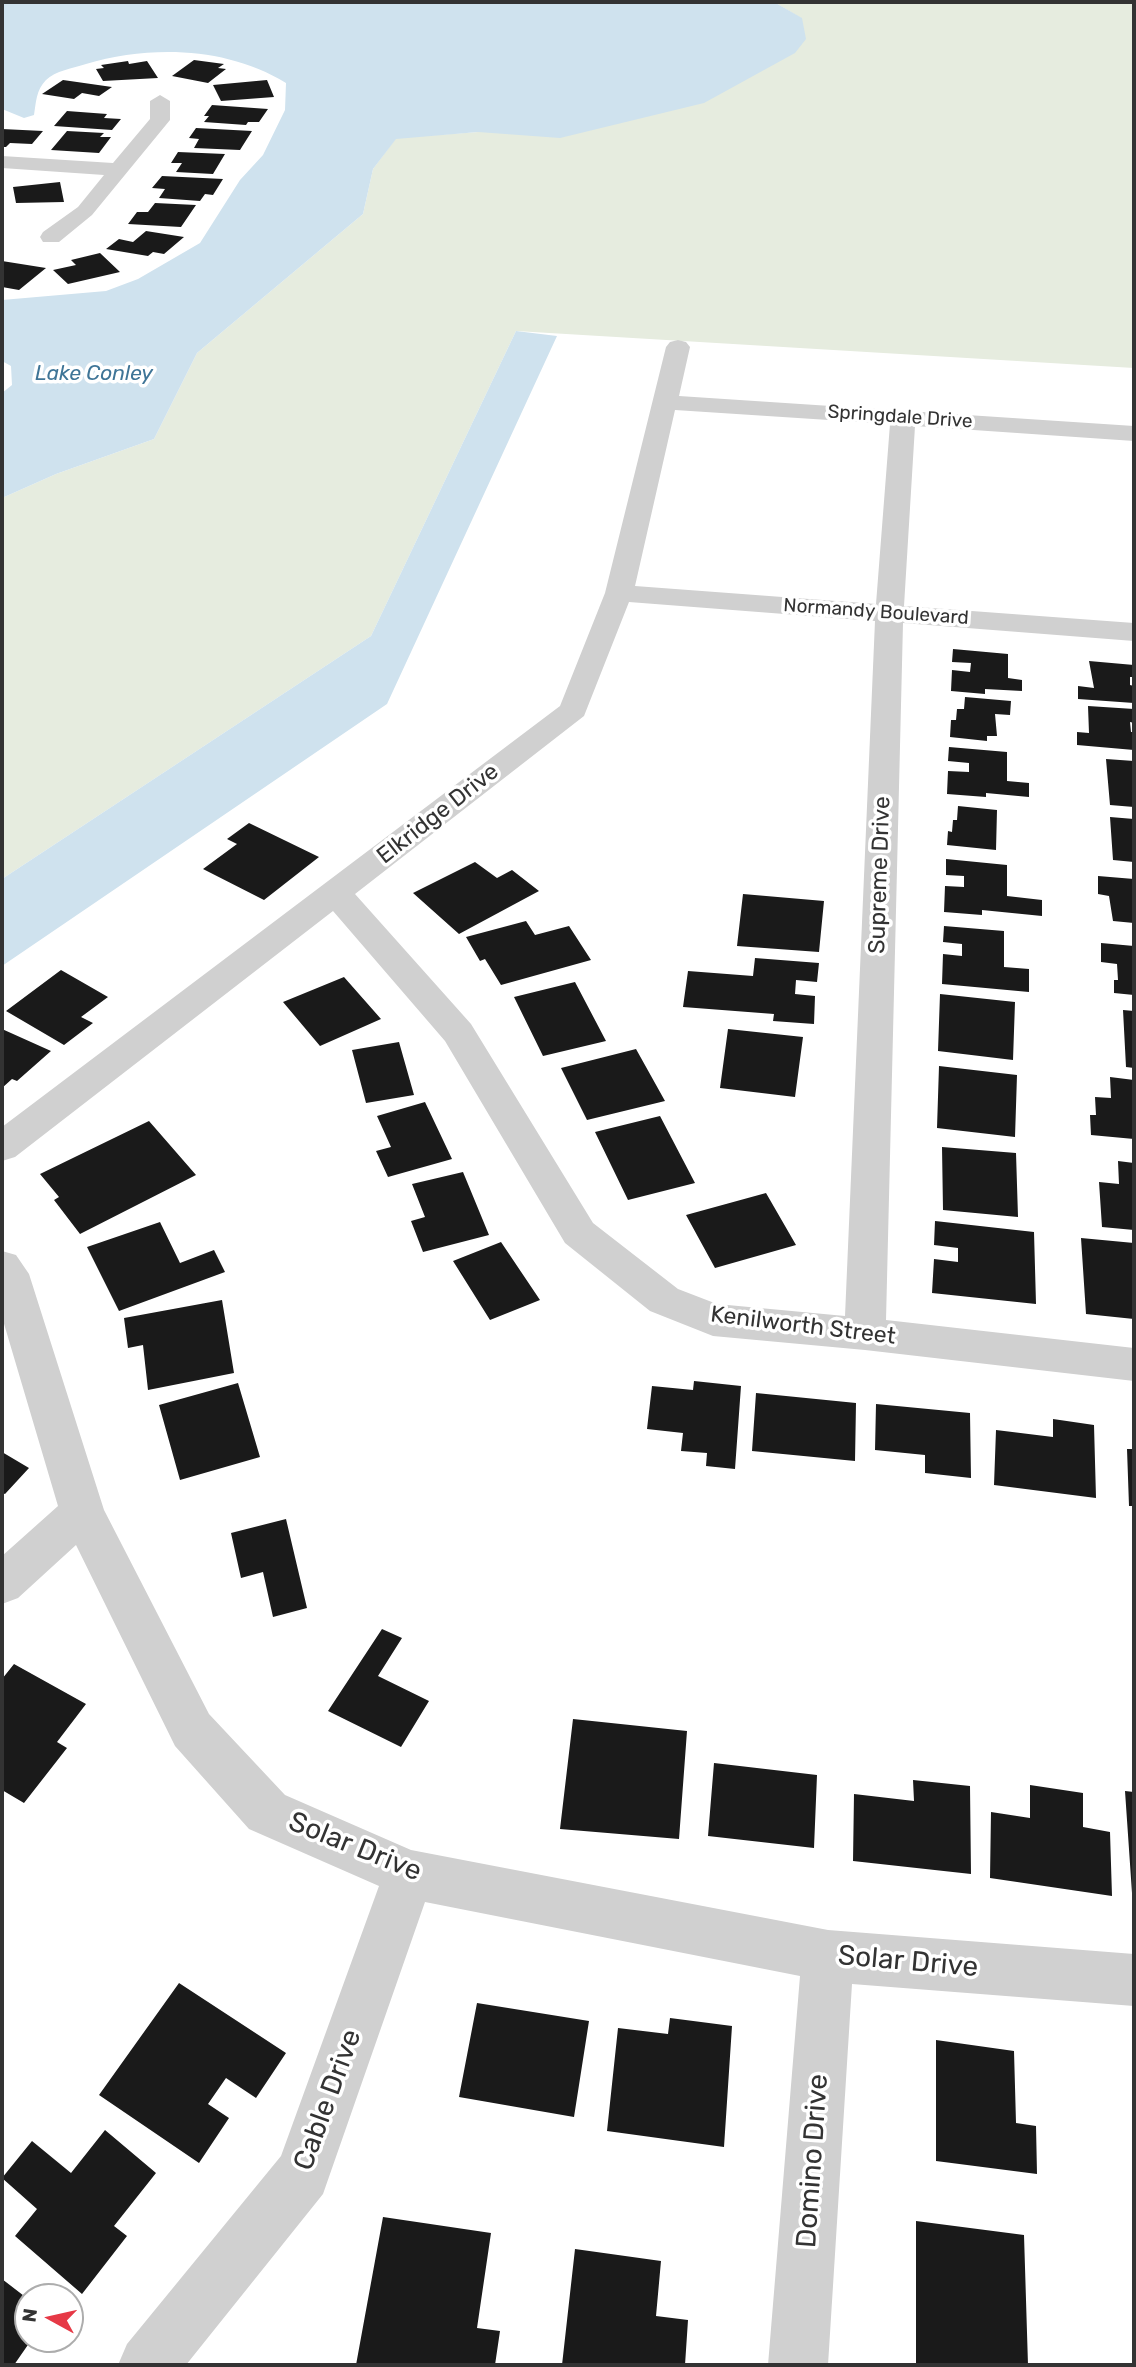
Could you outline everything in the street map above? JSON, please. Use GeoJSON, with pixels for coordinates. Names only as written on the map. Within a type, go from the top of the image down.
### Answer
{"type":"FeatureCollection","features":[{"type":"Feature","properties":{"kind":"street"},"geometry":{"type":"LineString","coordinates":[[51,237],[85,211],[120,170],[160,120],[160,101]]}},
{"type":"Feature","properties":{"kind":"street"},"geometry":{"type":"LineString","coordinates":[[2,162],[120,170]]}},
{"type":"Feature","properties":{"kind":"street","name":"Elkridge Drive"},"geometry":{"type":"LineString","coordinates":[[2,1147],[573,710],[619,593],[678,347]]}},
{"type":"Feature","properties":{"kind":"street","name":"Springdale Drive"},"geometry":{"type":"LineString","coordinates":[[665,402],[1134,433]]}},
{"type":"Feature","properties":{"kind":"street","name":"Supreme Drive"},"geometry":{"type":"LineString","coordinates":[[865,1334],[889,613],[903,417]]}},
{"type":"Feature","properties":{"kind":"street","name":"Normandy Boulevard"},"geometry":{"type":"LineString","coordinates":[[619,593],[1134,632]]}},
{"type":"Feature","properties":{"kind":"street","name":"Kenilworth Street"},"geometry":{"type":"LineString","coordinates":[[337,893],[458,1032],[579,1233],[664,1300],[713,1320],[865,1334],[1134,1365]]}},
{"type":"Feature","properties":{"kind":"street","name":"Solar Drive"},"geometry":{"type":"LineString","coordinates":[[2,1266],[9,1274],[82,1512],[192,1730],[267,1812],[409,1874],[828,1956],[1134,1980]]}},
{"type":"Feature","properties":{"kind":"street"},"geometry":{"type":"LineString","coordinates":[[2,1584],[82,1512]]}},
{"type":"Feature","properties":{"kind":"street","name":"Cable Drive"},"geometry":{"type":"LineString","coordinates":[[148,2365],[303,2174],[409,1874]]}},
{"type":"Feature","properties":{"kind":"street","name":"Domino Drive"},"geometry":{"type":"LineString","coordinates":[[798,2365],[828,1956]]}},
{"type":"Feature","properties":{"kind":"shaded area"},"geometry":{"type":"Polygon","coordinates":[[[774,2],[1134,2],[1134,368],[516,331],[371,636],[2,879],[2,498],[56,474],[154,439],[197,353],[363,214],[373,169],[396,138],[478,132],[801,18],[774,2]]]}},
{"type":"Feature","properties":{"kind":"water","name":"Lake Conley"},"geometry":{"type":"Polygon","coordinates":[[[2,2],[774,2],[802,18],[806,39],[795,53],[704,103],[560,138],[478,132],[396,139],[373,169],[363,214],[197,353],[154,439],[56,474],[2,498],[2,393],[12,385],[11,366],[2,361],[2,300],[106,291],[138,279],[200,243],[240,180],[263,155],[285,110],[286,83],[239,62],[214,56],[162,52],[136,54],[86,64],[54,74],[40,88],[34,115],[24,118],[2,109],[2,2]]]}},
{"type":"Feature","properties":{"kind":"water"},"geometry":{"type":"Polygon","coordinates":[[[516,331],[557,336],[387,704],[2,966],[2,879],[371,636],[516,331]]]}},
{"type":"Feature","properties":{"kind":"building"},"geometry":{"type":"Polygon","coordinates":[[[194,60],[224,64],[218,68],[226,69],[208,83],[172,76],[194,60]]]}},
{"type":"Feature","properties":{"kind":"building"},"geometry":{"type":"Polygon","coordinates":[[[128,61],[129,64],[147,61],[158,78],[103,81],[96,69],[104,68],[101,65],[128,61]]]}},
{"type":"Feature","properties":{"kind":"building"},"geometry":{"type":"Polygon","coordinates":[[[63,80],[112,87],[99,96],[82,93],[74,99],[42,94],[63,80]]]}},
{"type":"Feature","properties":{"kind":"building"},"geometry":{"type":"Polygon","coordinates":[[[267,80],[274,97],[221,101],[213,85],[267,80]]]}},
{"type":"Feature","properties":{"kind":"building"},"geometry":{"type":"Polygon","coordinates":[[[212,105],[268,109],[259,122],[248,122],[246,125],[204,122],[209,116],[204,116],[212,105]]]}},
{"type":"Feature","properties":{"kind":"building"},"geometry":{"type":"Polygon","coordinates":[[[67,111],[107,114],[104,118],[121,119],[112,130],[54,126],[67,111]]]}},
{"type":"Feature","properties":{"kind":"building"},"geometry":{"type":"Polygon","coordinates":[[[196,128],[252,131],[240,150],[194,148],[199,139],[189,138],[196,128]]]}},
{"type":"Feature","properties":{"kind":"building"},"geometry":{"type":"Polygon","coordinates":[[[2,129],[43,131],[32,144],[10,143],[2,147],[2,129]]]}},
{"type":"Feature","properties":{"kind":"building"},"geometry":{"type":"Polygon","coordinates":[[[67,131],[104,133],[100,137],[111,137],[99,153],[51,150],[67,131]]]}},
{"type":"Feature","properties":{"kind":"building"},"geometry":{"type":"Polygon","coordinates":[[[178,152],[225,154],[213,174],[176,172],[182,163],[171,163],[178,152]]]}},
{"type":"Feature","properties":{"kind":"building"},"geometry":{"type":"Polygon","coordinates":[[[162,176],[223,179],[213,195],[205,194],[200,201],[159,198],[165,189],[152,188],[162,176]]]}},
{"type":"Feature","properties":{"kind":"building"},"geometry":{"type":"Polygon","coordinates":[[[60,182],[64,202],[16,203],[13,187],[60,182]]]}},
{"type":"Feature","properties":{"kind":"building"},"geometry":{"type":"Polygon","coordinates":[[[155,203],[196,205],[181,227],[128,224],[137,212],[148,212],[155,203]]]}},
{"type":"Feature","properties":{"kind":"building"},"geometry":{"type":"Polygon","coordinates":[[[146,231],[184,237],[164,254],[153,252],[148,256],[106,249],[119,239],[133,242],[146,231]]]}},
{"type":"Feature","properties":{"kind":"building"},"geometry":{"type":"Polygon","coordinates":[[[100,253],[120,272],[68,284],[53,270],[76,265],[71,260],[100,253]]]}},
{"type":"Feature","properties":{"kind":"building"},"geometry":{"type":"Polygon","coordinates":[[[2,261],[46,268],[19,290],[2,287],[2,261]]]}},
{"type":"Feature","properties":{"kind":"building"},"geometry":{"type":"Polygon","coordinates":[[[953,649],[1008,654],[1008,678],[1022,680],[1022,691],[985,689],[985,694],[951,691],[952,670],[970,672],[971,663],[952,662],[953,649]]]}},
{"type":"Feature","properties":{"kind":"building"},"geometry":{"type":"Polygon","coordinates":[[[1089,661],[1134,665],[1134,677],[1130,677],[1130,685],[1134,686],[1134,703],[1078,699],[1078,686],[1094,688],[1089,661]]]}},
{"type":"Feature","properties":{"kind":"building"},"geometry":{"type":"Polygon","coordinates":[[[965,697],[1011,701],[1010,715],[995,714],[997,736],[987,736],[987,741],[950,737],[951,720],[956,720],[957,709],[964,709],[965,697]]]}},
{"type":"Feature","properties":{"kind":"building"},"geometry":{"type":"Polygon","coordinates":[[[1088,706],[1134,709],[1134,723],[1130,722],[1131,732],[1134,732],[1134,750],[1077,745],[1077,732],[1089,733],[1088,706]]]}},
{"type":"Feature","properties":{"kind":"building"},"geometry":{"type":"Polygon","coordinates":[[[949,747],[1007,752],[1007,781],[1029,783],[1029,797],[986,793],[986,797],[947,794],[948,771],[969,772],[969,763],[948,761],[949,747]]]}},
{"type":"Feature","properties":{"kind":"building"},"geometry":{"type":"Polygon","coordinates":[[[1106,759],[1134,761],[1134,807],[1110,805],[1106,759]]]}},
{"type":"Feature","properties":{"kind":"building"},"geometry":{"type":"Polygon","coordinates":[[[958,806],[997,810],[996,850],[947,845],[948,831],[952,832],[953,820],[957,820],[958,806]]]}},
{"type":"Feature","properties":{"kind":"building"},"geometry":{"type":"Polygon","coordinates":[[[1110,817],[1134,819],[1134,862],[1113,860],[1110,817]]]}},
{"type":"Feature","properties":{"kind":"building"},"geometry":{"type":"Polygon","coordinates":[[[249,823],[319,857],[264,900],[203,869],[237,844],[227,839],[249,823]]]}},
{"type":"Feature","properties":{"kind":"building"},"geometry":{"type":"Polygon","coordinates":[[[946,859],[1007,865],[1007,896],[1042,900],[1042,916],[982,910],[982,915],[944,912],[945,886],[964,887],[964,876],[946,875],[946,859]]]}},
{"type":"Feature","properties":{"kind":"building"},"geometry":{"type":"Polygon","coordinates":[[[475,862],[497,878],[512,870],[539,891],[459,934],[413,893],[475,862]]]}},
{"type":"Feature","properties":{"kind":"building"},"geometry":{"type":"Polygon","coordinates":[[[1098,876],[1134,879],[1134,923],[1113,921],[1109,896],[1098,894],[1098,876]]]}},
{"type":"Feature","properties":{"kind":"building"},"geometry":{"type":"Polygon","coordinates":[[[743,894],[824,901],[819,952],[737,946],[743,894]]]}},
{"type":"Feature","properties":{"kind":"building"},"geometry":{"type":"Polygon","coordinates":[[[526,921],[535,935],[569,926],[591,960],[501,985],[485,959],[480,961],[466,937],[526,921]]]}},
{"type":"Feature","properties":{"kind":"building"},"geometry":{"type":"Polygon","coordinates":[[[944,926],[1004,931],[1004,967],[1029,969],[1029,992],[942,984],[943,954],[962,956],[962,944],[943,942],[944,926]]]}},
{"type":"Feature","properties":{"kind":"building"},"geometry":{"type":"Polygon","coordinates":[[[1101,943],[1134,946],[1134,995],[1114,993],[1114,980],[1118,980],[1117,964],[1101,962],[1101,943]]]}},
{"type":"Feature","properties":{"kind":"building"},"geometry":{"type":"Polygon","coordinates":[[[755,958],[819,963],[817,982],[796,980],[795,994],[815,996],[814,1024],[773,1021],[774,1014],[683,1007],[688,971],[753,976],[755,958]]]}},
{"type":"Feature","properties":{"kind":"building"},"geometry":{"type":"Polygon","coordinates":[[[61,970],[108,997],[81,1017],[93,1023],[64,1045],[6,1011],[61,970]]]}},
{"type":"Feature","properties":{"kind":"building"},"geometry":{"type":"Polygon","coordinates":[[[344,977],[381,1019],[320,1046],[283,1002],[344,977]]]}},
{"type":"Feature","properties":{"kind":"building"},"geometry":{"type":"Polygon","coordinates":[[[575,982],[606,1041],[543,1056],[514,997],[575,982]]]}},
{"type":"Feature","properties":{"kind":"building"},"geometry":{"type":"Polygon","coordinates":[[[940,994],[1015,1002],[1013,1060],[938,1051],[940,994]]]}},
{"type":"Feature","properties":{"kind":"building"},"geometry":{"type":"Polygon","coordinates":[[[1123,1010],[1134,1011],[1134,1068],[1126,1067],[1123,1010]]]}},
{"type":"Feature","properties":{"kind":"building"},"geometry":{"type":"Polygon","coordinates":[[[2,1029],[51,1051],[17,1081],[12,1079],[2,1088],[2,1029]]]}},
{"type":"Feature","properties":{"kind":"building"},"geometry":{"type":"Polygon","coordinates":[[[728,1029],[803,1037],[795,1097],[720,1088],[728,1029]]]}},
{"type":"Feature","properties":{"kind":"building"},"geometry":{"type":"Polygon","coordinates":[[[399,1042],[414,1095],[366,1103],[352,1050],[399,1042]]]}},
{"type":"Feature","properties":{"kind":"building"},"geometry":{"type":"Polygon","coordinates":[[[636,1049],[665,1101],[587,1120],[561,1068],[636,1049]]]}},
{"type":"Feature","properties":{"kind":"building"},"geometry":{"type":"Polygon","coordinates":[[[939,1066],[1017,1075],[1015,1137],[937,1128],[939,1066]]]}},
{"type":"Feature","properties":{"kind":"building"},"geometry":{"type":"Polygon","coordinates":[[[1110,1077],[1134,1080],[1134,1139],[1091,1135],[1090,1115],[1096,1115],[1095,1097],[1111,1098],[1110,1077]]]}},
{"type":"Feature","properties":{"kind":"building"},"geometry":{"type":"Polygon","coordinates":[[[425,1102],[452,1159],[388,1177],[376,1151],[391,1147],[377,1116],[425,1102]]]}},
{"type":"Feature","properties":{"kind":"building"},"geometry":{"type":"Polygon","coordinates":[[[660,1116],[695,1183],[628,1200],[595,1132],[660,1116]]]}},
{"type":"Feature","properties":{"kind":"building"},"geometry":{"type":"Polygon","coordinates":[[[149,1121],[196,1175],[80,1234],[54,1200],[59,1197],[40,1174],[149,1121]]]}},
{"type":"Feature","properties":{"kind":"building"},"geometry":{"type":"Polygon","coordinates":[[[942,1147],[1016,1153],[1018,1217],[943,1210],[942,1147]]]}},
{"type":"Feature","properties":{"kind":"building"},"geometry":{"type":"Polygon","coordinates":[[[1118,1161],[1134,1163],[1134,1230],[1102,1227],[1099,1182],[1119,1184],[1118,1161]]]}},
{"type":"Feature","properties":{"kind":"building"},"geometry":{"type":"Polygon","coordinates":[[[463,1172],[489,1235],[423,1252],[411,1221],[425,1217],[412,1184],[463,1172]]]}},
{"type":"Feature","properties":{"kind":"building"},"geometry":{"type":"Polygon","coordinates":[[[766,1193],[796,1245],[715,1268],[686,1215],[766,1193]]]}},
{"type":"Feature","properties":{"kind":"building"},"geometry":{"type":"Polygon","coordinates":[[[935,1221],[1034,1232],[1036,1304],[932,1293],[934,1259],[958,1262],[958,1248],[934,1245],[935,1221]]]}},
{"type":"Feature","properties":{"kind":"building"},"geometry":{"type":"Polygon","coordinates":[[[160,1222],[180,1263],[214,1250],[225,1272],[119,1311],[87,1247],[160,1222]]]}},
{"type":"Feature","properties":{"kind":"building"},"geometry":{"type":"Polygon","coordinates":[[[1081,1238],[1134,1243],[1134,1319],[1086,1314],[1081,1238]]]}},
{"type":"Feature","properties":{"kind":"building"},"geometry":{"type":"Polygon","coordinates":[[[501,1242],[540,1300],[490,1320],[453,1261],[501,1242]]]}},
{"type":"Feature","properties":{"kind":"building"},"geometry":{"type":"Polygon","coordinates":[[[222,1300],[234,1373],[148,1390],[143,1345],[128,1348],[124,1318],[222,1300]]]}},
{"type":"Feature","properties":{"kind":"building"},"geometry":{"type":"Polygon","coordinates":[[[694,1381],[741,1386],[735,1469],[706,1466],[707,1453],[681,1451],[683,1433],[647,1429],[652,1386],[693,1390],[694,1381]]]}},
{"type":"Feature","properties":{"kind":"building"},"geometry":{"type":"Polygon","coordinates":[[[238,1383],[260,1457],[180,1480],[159,1405],[238,1383]]]}},
{"type":"Feature","properties":{"kind":"building"},"geometry":{"type":"Polygon","coordinates":[[[756,1393],[856,1403],[855,1461],[752,1451],[756,1393]]]}},
{"type":"Feature","properties":{"kind":"building"},"geometry":{"type":"Polygon","coordinates":[[[876,1404],[970,1413],[971,1478],[925,1473],[925,1455],[875,1450],[876,1404]]]}},
{"type":"Feature","properties":{"kind":"building"},"geometry":{"type":"Polygon","coordinates":[[[1053,1419],[1094,1425],[1096,1498],[994,1485],[996,1430],[1053,1437],[1053,1419]]]}},
{"type":"Feature","properties":{"kind":"building"},"geometry":{"type":"Polygon","coordinates":[[[1127,1449],[1134,1449],[1134,1506],[1129,1506],[1127,1449]]]}},
{"type":"Feature","properties":{"kind":"building"},"geometry":{"type":"Polygon","coordinates":[[[2,1452],[29,1468],[5,1494],[2,1493],[2,1452]]]}},
{"type":"Feature","properties":{"kind":"building"},"geometry":{"type":"Polygon","coordinates":[[[286,1519],[307,1608],[273,1617],[263,1572],[241,1578],[231,1533],[286,1519]]]}},
{"type":"Feature","properties":{"kind":"building"},"geometry":{"type":"Polygon","coordinates":[[[382,1629],[402,1638],[378,1676],[429,1701],[401,1747],[328,1711],[382,1629]]]}},
{"type":"Feature","properties":{"kind":"building"},"geometry":{"type":"Polygon","coordinates":[[[14,1664],[86,1704],[57,1742],[67,1748],[24,1803],[2,1790],[2,1679],[14,1664]]]}},
{"type":"Feature","properties":{"kind":"building"},"geometry":{"type":"Polygon","coordinates":[[[573,1719],[687,1731],[679,1839],[560,1829],[573,1719]]]}},
{"type":"Feature","properties":{"kind":"building"},"geometry":{"type":"Polygon","coordinates":[[[714,1763],[817,1775],[814,1848],[708,1836],[714,1763]]]}},
{"type":"Feature","properties":{"kind":"building"},"geometry":{"type":"Polygon","coordinates":[[[913,1780],[970,1786],[971,1874],[853,1861],[854,1794],[914,1801],[913,1780]]]}},
{"type":"Feature","properties":{"kind":"building"},"geometry":{"type":"Polygon","coordinates":[[[1030,1785],[1083,1793],[1083,1827],[1110,1832],[1112,1896],[990,1878],[991,1812],[1030,1818],[1030,1785]]]}},
{"type":"Feature","properties":{"kind":"building"},"geometry":{"type":"Polygon","coordinates":[[[1125,1791],[1134,1792],[1134,1893],[1132,1893],[1125,1791]]]}},
{"type":"Feature","properties":{"kind":"building"},"geometry":{"type":"Polygon","coordinates":[[[179,1983],[286,2053],[256,2098],[226,2078],[208,2104],[229,2118],[199,2163],[99,2095],[179,1983]]]}},
{"type":"Feature","properties":{"kind":"building"},"geometry":{"type":"Polygon","coordinates":[[[477,2003],[589,2021],[574,2117],[459,2097],[477,2003]]]}},
{"type":"Feature","properties":{"kind":"building"},"geometry":{"type":"Polygon","coordinates":[[[670,2018],[732,2026],[724,2147],[607,2131],[618,2028],[668,2034],[670,2018]]]}},
{"type":"Feature","properties":{"kind":"building"},"geometry":{"type":"Polygon","coordinates":[[[936,2040],[1014,2051],[1016,2123],[1036,2126],[1037,2174],[936,2161],[936,2040]]]}},
{"type":"Feature","properties":{"kind":"building"},"geometry":{"type":"Polygon","coordinates":[[[105,2130],[156,2173],[114,2226],[127,2236],[84,2291],[84,2283],[69,2283],[15,2236],[37,2209],[2,2178],[32,2141],[71,2173],[105,2130]]]}},
{"type":"Feature","properties":{"kind":"building"},"geometry":{"type":"Polygon","coordinates":[[[383,2217],[491,2233],[477,2328],[500,2331],[495,2365],[356,2365],[383,2217]]]}},
{"type":"Feature","properties":{"kind":"building"},"geometry":{"type":"Polygon","coordinates":[[[916,2221],[1024,2235],[1028,2365],[916,2365],[916,2221]]]}},
{"type":"Feature","properties":{"kind":"building"},"geometry":{"type":"Polygon","coordinates":[[[575,2249],[661,2261],[656,2316],[688,2320],[685,2365],[562,2365],[575,2249]]]}},
{"type":"Feature","properties":{"kind":"building"},"geometry":{"type":"Polygon","coordinates":[[[2,2279],[14,2288],[14,2353],[22,2353],[14,2365],[2,2365],[2,2279]]]}}]}
